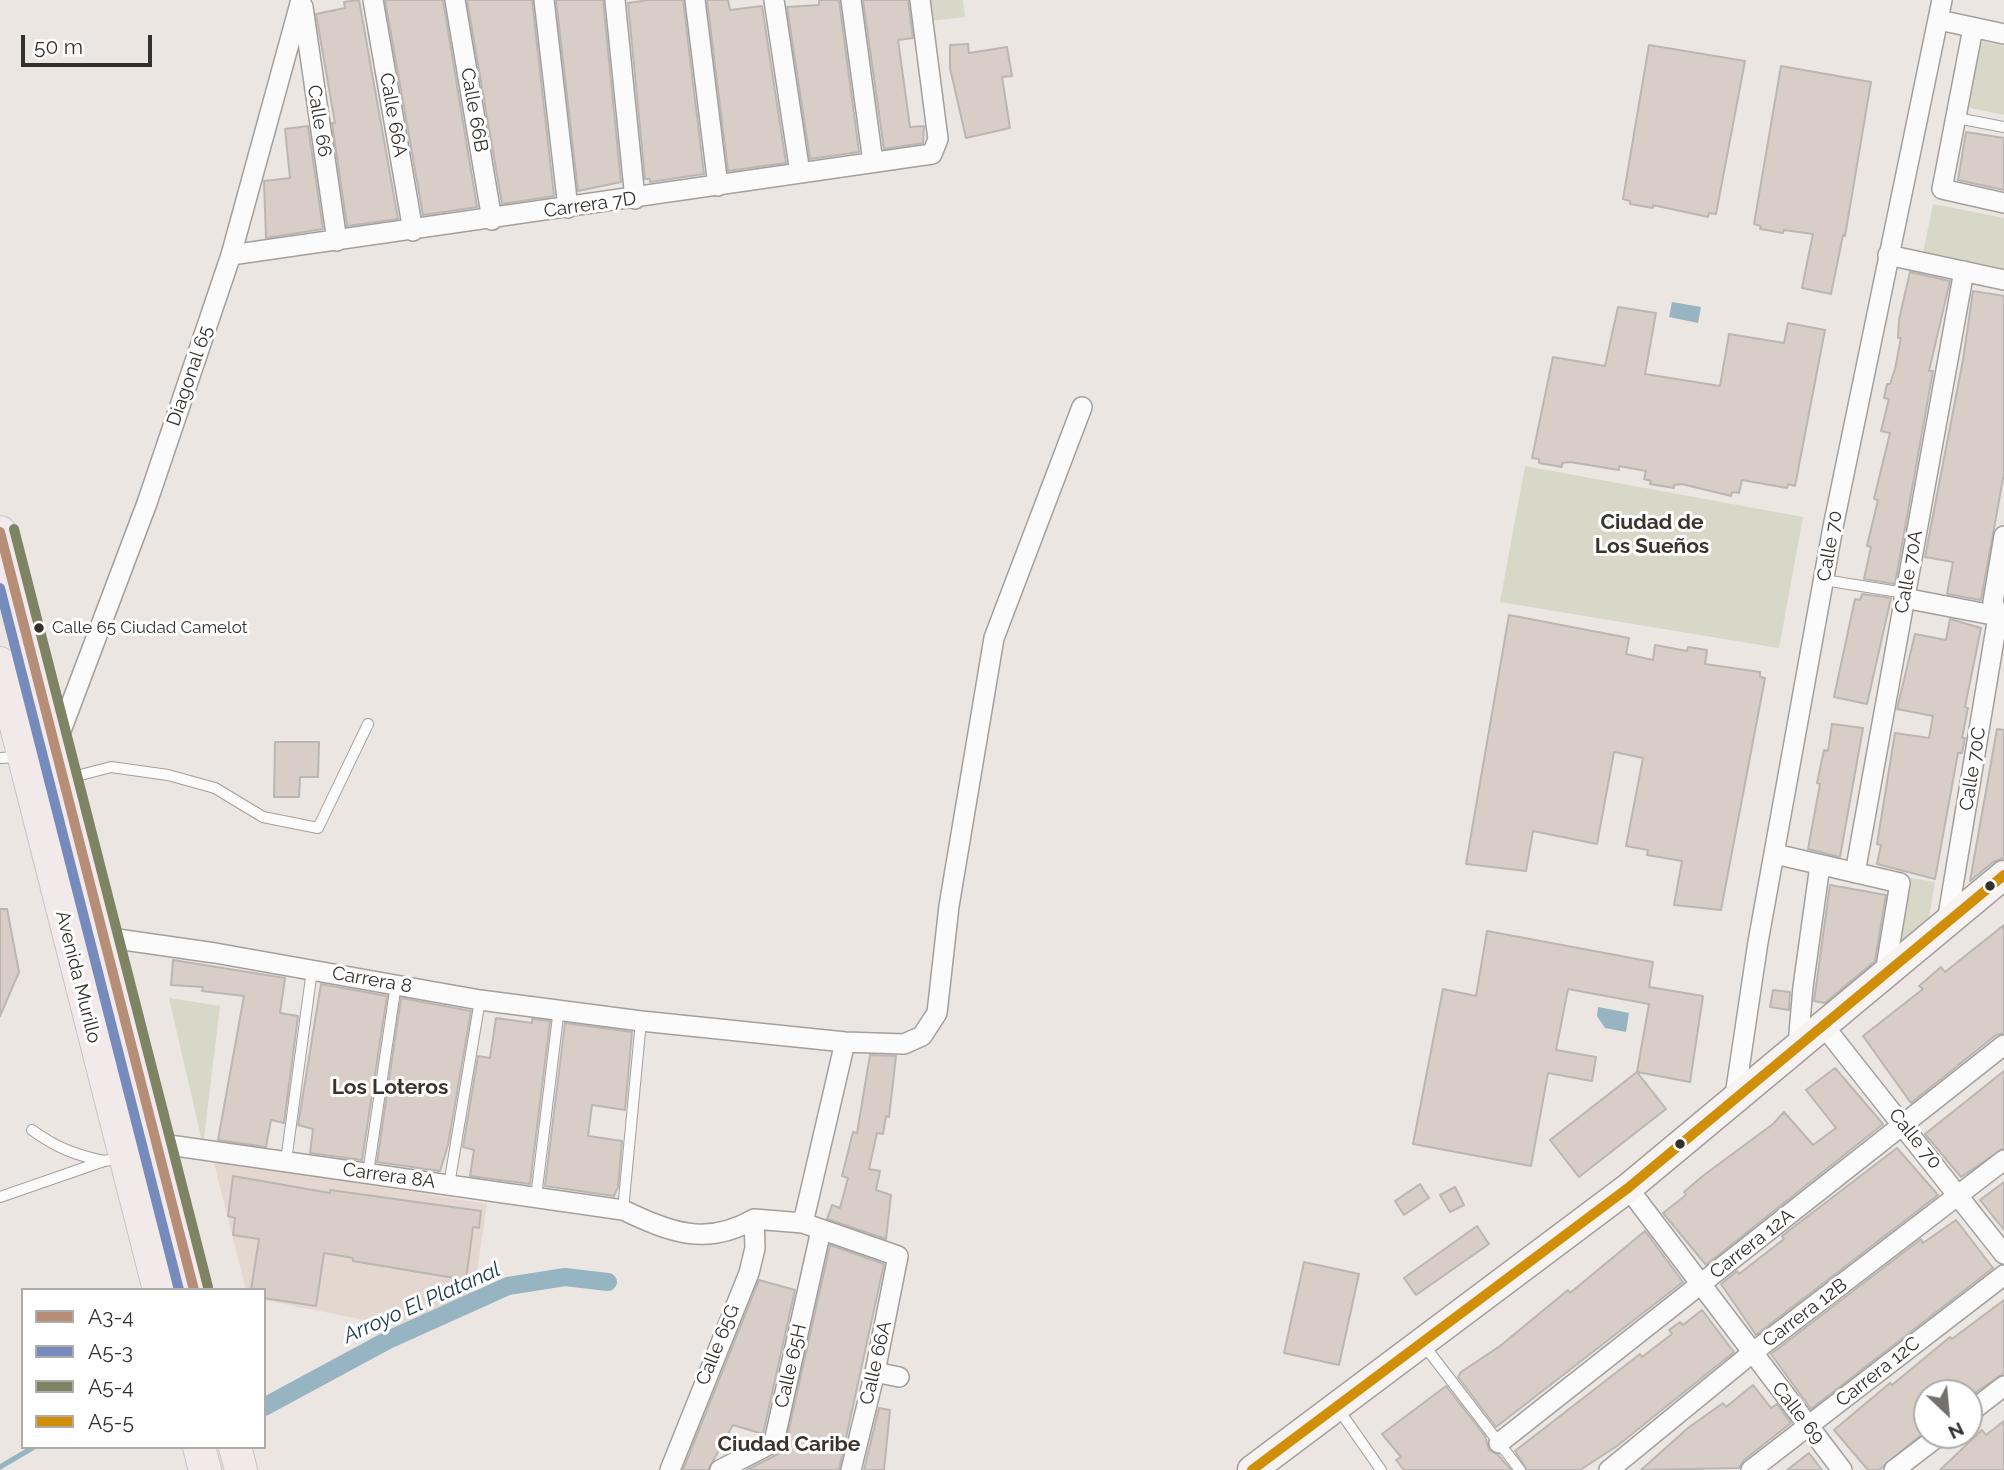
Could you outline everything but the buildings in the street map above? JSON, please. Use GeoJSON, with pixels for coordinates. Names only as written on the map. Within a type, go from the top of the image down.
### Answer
{"type":"FeatureCollection","features":[{"type":"Feature","properties":{"kind":"main road","name":"Avenida Murillo"},"geometry":{"type":"LineString","coordinates":[[0,533],[193,1288]]}},
{"type":"Feature","properties":{"kind":"main road","name":"Avenida Murillo"},"geometry":{"type":"LineString","coordinates":[[0,663],[12,757],[115,1159],[158,1288]]}},
{"type":"Feature","properties":{"kind":"main road"},"geometry":{"type":"LineString","coordinates":[[1252,1470],[1628,1188],[1735,1096],[2004,875]]}},
{"type":"Feature","properties":{"kind":"main road"},"geometry":{"type":"LineString","coordinates":[[200,1449],[205,1470]]}},
{"type":"Feature","properties":{"kind":"main road"},"geometry":{"type":"LineString","coordinates":[[236,1449],[241,1470]]}},
{"type":"Feature","properties":{"kind":"street","name":"Calle 66"},"geometry":{"type":"LineString","coordinates":[[302,0],[337,241]]}},
{"type":"Feature","properties":{"kind":"street","name":"Diagonal 65"},"geometry":{"type":"LineString","coordinates":[[56,744],[147,503],[231,255],[302,0]]}},
{"type":"Feature","properties":{"kind":"street","name":"Calle 66A"},"geometry":{"type":"LineString","coordinates":[[373,0],[413,231]]}},
{"type":"Feature","properties":{"kind":"street","name":"Calle 66B"},"geometry":{"type":"LineString","coordinates":[[455,0],[492,220]]}},
{"type":"Feature","properties":{"kind":"street"},"geometry":{"type":"LineString","coordinates":[[544,0],[568,208]]}},
{"type":"Feature","properties":{"kind":"street"},"geometry":{"type":"LineString","coordinates":[[615,0],[635,199]]}},
{"type":"Feature","properties":{"kind":"street"},"geometry":{"type":"LineString","coordinates":[[695,0],[718,187]]}},
{"type":"Feature","properties":{"kind":"street"},"geometry":{"type":"LineString","coordinates":[[774,0],[800,173]]}},
{"type":"Feature","properties":{"kind":"street"},"geometry":{"type":"LineString","coordinates":[[851,0],[873,162]]}},
{"type":"Feature","properties":{"kind":"street","name":"Carrera 7D"},"geometry":{"type":"LineString","coordinates":[[231,255],[492,220],[927,156],[935,151],[938,139],[920,0]]}},
{"type":"Feature","properties":{"kind":"street","name":"Calle 70"},"geometry":{"type":"LineString","coordinates":[[1735,1096],[1824,580],[1888,254],[1942,0]]}},
{"type":"Feature","properties":{"kind":"street"},"geometry":{"type":"LineString","coordinates":[[1939,20],[2004,34]]}},
{"type":"Feature","properties":{"kind":"street"},"geometry":{"type":"LineString","coordinates":[[1973,28],[1942,189],[2004,203]]}},
{"type":"Feature","properties":{"kind":"street"},"geometry":{"type":"LineString","coordinates":[[1888,254],[2004,280]]}},
{"type":"Feature","properties":{"kind":"street","name":"Calle 70A"},"geometry":{"type":"LineString","coordinates":[[1855,873],[1964,271]]}},
{"type":"Feature","properties":{"kind":"street","name":"Carrera 8"},"geometry":{"type":"LineString","coordinates":[[103,937],[480,1000],[559,1008],[641,1021],[845,1042],[904,1044],[922,1036],[937,1013],[949,906],[994,638],[1082,407]]}},
{"type":"Feature","properties":{"kind":"street","name":"Calle 70C"},"geometry":{"type":"LineString","coordinates":[[1947,922],[2001,613],[1993,602],[2004,536]]}},
{"type":"Feature","properties":{"kind":"street"},"geometry":{"type":"LineString","coordinates":[[1904,596],[2001,613]]}},
{"type":"Feature","properties":{"kind":"street"},"geometry":{"type":"LineString","coordinates":[[1775,854],[1900,883],[1885,973]]}},
{"type":"Feature","properties":{"kind":"street"},"geometry":{"type":"LineString","coordinates":[[1798,1045],[1802,986],[1820,865]]}},
{"type":"Feature","properties":{"kind":"street","name":"Calle 70"},"geometry":{"type":"LineString","coordinates":[[1823,1025],[1905,1125],[2004,1254]]}},
{"type":"Feature","properties":{"kind":"street"},"geometry":{"type":"LineString","coordinates":[[803,1223],[845,1042]]}},
{"type":"Feature","properties":{"kind":"street","name":"Carrera 12A"},"geometry":{"type":"LineString","coordinates":[[1499,1443],[2004,1045]]}},
{"type":"Feature","properties":{"kind":"street","name":"Carrera 8A"},"geometry":{"type":"LineString","coordinates":[[155,1143],[623,1210],[652,1224],[685,1234],[710,1236],[733,1231],[754,1219]]}},
{"type":"Feature","properties":{"kind":"street","name":"Carrera 12B"},"geometry":{"type":"LineString","coordinates":[[1609,1470],[1752,1353],[2004,1160]]}},
{"type":"Feature","properties":{"kind":"street","name":"Calle 69"},"geometry":{"type":"LineString","coordinates":[[1628,1188],[1842,1470]]}},
{"type":"Feature","properties":{"kind":"street"},"geometry":{"type":"LineString","coordinates":[[754,1219],[803,1223],[821,1230]]}},
{"type":"Feature","properties":{"kind":"street","name":"Calle 65G"},"geometry":{"type":"LineString","coordinates":[[670,1470],[749,1273],[755,1248],[754,1219]]}},
{"type":"Feature","properties":{"kind":"street","name":"Calle 66A"},"geometry":{"type":"LineString","coordinates":[[821,1230],[898,1256],[875,1372],[851,1470]]}},
{"type":"Feature","properties":{"kind":"street","name":"Calle 65H"},"geometry":{"type":"LineString","coordinates":[[720,1470],[774,1442],[821,1230]]}},
{"type":"Feature","properties":{"kind":"street","name":"Carrera 12C"},"geometry":{"type":"LineString","coordinates":[[1751,1470],[2004,1275]]}},
{"type":"Feature","properties":{"kind":"street"},"geometry":{"type":"LineString","coordinates":[[875,1372],[899,1377]]}},
{"type":"Feature","properties":{"kind":"street"},"geometry":{"type":"LineString","coordinates":[[1983,1402],[2004,1386]]}},
{"type":"Feature","properties":{"kind":"street"},"geometry":{"type":"LineString","coordinates":[[1894,1470],[1922,1449]]}},
{"type":"Feature","properties":{"kind":"lane"},"geometry":{"type":"LineString","coordinates":[[1957,118],[2004,127]]}},
{"type":"Feature","properties":{"kind":"lane"},"geometry":{"type":"LineString","coordinates":[[1824,580],[1904,596]]}},
{"type":"Feature","properties":{"kind":"lane"},"geometry":{"type":"LineString","coordinates":[[65,779],[111,767],[168,775],[215,788],[263,817],[318,828],[368,724]]}},
{"type":"Feature","properties":{"kind":"lane"},"geometry":{"type":"LineString","coordinates":[[286,1161],[312,970]]}},
{"type":"Feature","properties":{"kind":"lane"},"geometry":{"type":"LineString","coordinates":[[368,1173],[396,984]]}},
{"type":"Feature","properties":{"kind":"lane"},"geometry":{"type":"LineString","coordinates":[[449,1185],[480,1000]]}},
{"type":"Feature","properties":{"kind":"lane"},"geometry":{"type":"LineString","coordinates":[[536,1197],[559,1008]]}},
{"type":"Feature","properties":{"kind":"lane"},"geometry":{"type":"LineString","coordinates":[[623,1210],[641,1021]]}},
{"type":"Feature","properties":{"kind":"lane"},"geometry":{"type":"LineString","coordinates":[[32,1129],[53,1146],[74,1155],[115,1159]]}},
{"type":"Feature","properties":{"kind":"lane"},"geometry":{"type":"LineString","coordinates":[[0,1198],[115,1159]]}},
{"type":"Feature","properties":{"kind":"lane"},"geometry":{"type":"LineString","coordinates":[[1423,1343],[1520,1470]]}},
{"type":"Feature","properties":{"kind":"lane"},"geometry":{"type":"LineString","coordinates":[[1336,1406],[1381,1470]]}},
{"type":"Feature","properties":{"kind":"shaded area"},"geometry":{"type":"Polygon","coordinates":[[[213,1159],[487,1204],[474,1292],[395,1326],[266,1300],[266,1288],[245,1288],[213,1159]]]}},
{"type":"Feature","properties":{"kind":"green space"},"geometry":{"type":"Polygon","coordinates":[[[926,0],[963,0],[965,17],[929,21],[926,0]]]}},
{"type":"Feature","properties":{"kind":"green space"},"geometry":{"type":"Polygon","coordinates":[[[1980,41],[2004,46],[2004,115],[1966,107],[1980,41]]]}},
{"type":"Feature","properties":{"kind":"green space"},"geometry":{"type":"Polygon","coordinates":[[[1933,204],[2004,218],[2004,274],[1922,258],[1933,204]]]}},
{"type":"Feature","properties":{"kind":"green space"},"geometry":{"type":"Polygon","coordinates":[[[1525,466],[1803,517],[1779,648],[1500,602],[1525,466]]]}},
{"type":"Feature","properties":{"kind":"green space"},"geometry":{"type":"Polygon","coordinates":[[[1906,877],[1935,882],[1928,924],[1894,951],[1906,877]]]}},
{"type":"Feature","properties":{"kind":"green space"},"geometry":{"type":"Polygon","coordinates":[[[169,998],[220,1006],[203,1146],[169,998]]]}},
{"type":"Feature","properties":{"kind":"water"},"geometry":{"type":"Polygon","coordinates":[[[1672,302],[1701,307],[1698,323],[1669,317],[1672,302]]]}},
{"type":"Feature","properties":{"kind":"water"},"geometry":{"type":"Polygon","coordinates":[[[1598,1007],[1629,1013],[1626,1032],[1605,1028],[1597,1016],[1598,1007]]]}},
{"type":"Feature","properties":{"kind":"waterway","name":"Arroyo El Platanal"},"geometry":{"type":"LineString","coordinates":[[266,1406],[388,1340],[508,1286],[565,1277],[608,1282]]}},
{"type":"Feature","properties":{"kind":"waterway","name":"Arroyo El Platanal"},"geometry":{"type":"LineString","coordinates":[[0,1467],[31,1449]]}},
{"type":"Feature","properties":{"kind":"transit line","name":"A5-4"},"geometry":{"type":"LineString","coordinates":[[14,529],[208,1287]]}},
{"type":"Feature","properties":{"kind":"transit line","name":"A3-4"},"geometry":{"type":"LineString","coordinates":[[0,532],[193,1288]]}},
{"type":"Feature","properties":{"kind":"transit line","name":"A5-3"},"geometry":{"type":"LineString","coordinates":[[0,588],[178,1288]]}},
{"type":"Feature","properties":{"kind":"transit line","name":"A5-5"},"geometry":{"type":"LineString","coordinates":[[1252,1470],[1628,1188],[2004,875]]}},
{"type":"Feature","properties":{"kind":"place","name":"Calle 65 Ciudad Camelot"},"geometry":{"type":"Point","coordinates":[39,628]}},
{"type":"Feature","properties":{"kind":"district","name":"Ciudad de Los Sueños"},"geometry":{"type":"Point","coordinates":[1652,535]}},
{"type":"Feature","properties":{"kind":"district","name":"Los Loteros"},"geometry":{"type":"Point","coordinates":[390,1088]}},
{"type":"Feature","properties":{"kind":"district","name":"Ciudad Caribe"},"geometry":{"type":"Point","coordinates":[789,1445]}}]}
